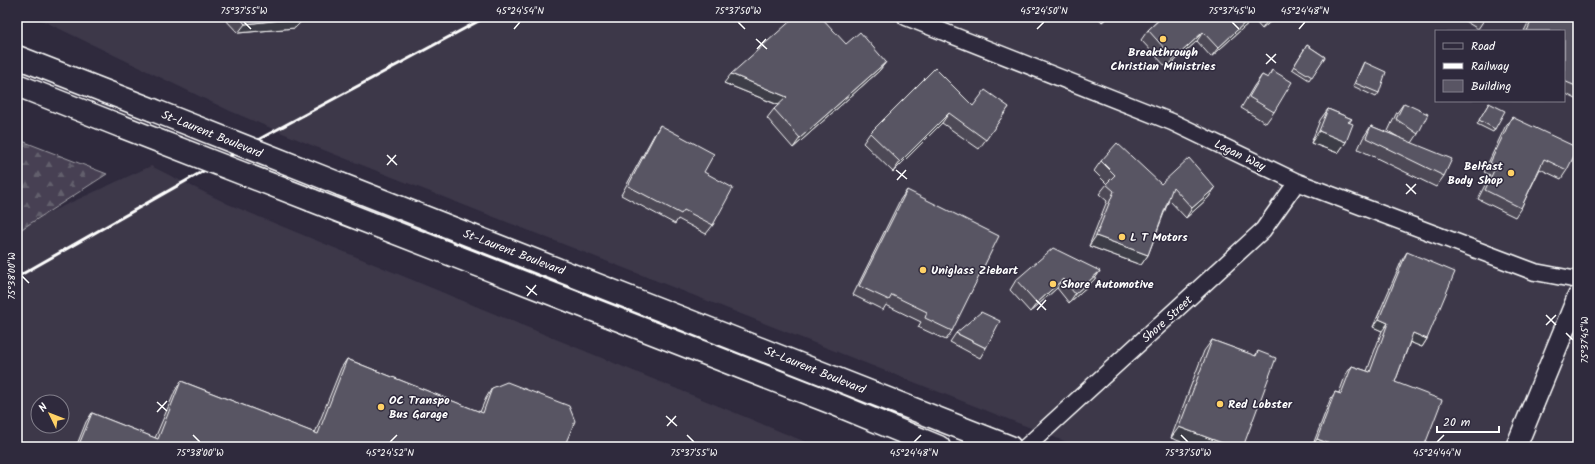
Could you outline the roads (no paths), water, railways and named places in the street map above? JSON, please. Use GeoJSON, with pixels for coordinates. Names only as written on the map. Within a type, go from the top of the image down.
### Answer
{"type":"FeatureCollection","features":[{"type":"Feature","properties":{"kind":"main road","name":"St-Laurent Boulevard"},"geometry":{"type":"LineString","coordinates":[[17,57],[1010,447]]}},
{"type":"Feature","properties":{"kind":"main road","name":"St-Laurent Boulevard"},"geometry":{"type":"LineString","coordinates":[[17,85],[830,402],[938,447]]}},
{"type":"Feature","properties":{"kind":"street","name":"Lagan Way"},"geometry":{"type":"LineString","coordinates":[[906,17],[1172,122],[1297,182],[1535,272],[1578,280]]}},
{"type":"Feature","properties":{"kind":"street","name":"Shore Street"},"geometry":{"type":"LineString","coordinates":[[1026,447],[1263,230],[1297,182]]}},
{"type":"Feature","properties":{"kind":"street"},"geometry":{"type":"LineString","coordinates":[[1516,447],[1578,296]]}},
{"type":"Feature","properties":{"kind":"railway"},"geometry":{"type":"LineString","coordinates":[[17,277],[265,136],[486,17]]}},
{"type":"Feature","properties":{"kind":"place","name":"Breakthrough Christian Ministries"},"geometry":{"type":"Point","coordinates":[1163,39]}},
{"type":"Feature","properties":{"kind":"place","name":"Belfast Body Shop"},"geometry":{"type":"Point","coordinates":[1511,173]}},
{"type":"Feature","properties":{"kind":"place","name":"L T Motors"},"geometry":{"type":"Point","coordinates":[1122,237]}},
{"type":"Feature","properties":{"kind":"place","name":"Uniglass Ziebart"},"geometry":{"type":"Point","coordinates":[923,270]}},
{"type":"Feature","properties":{"kind":"place","name":"Shore Automotive"},"geometry":{"type":"Point","coordinates":[1053,284]}},
{"type":"Feature","properties":{"kind":"place","name":"Red Lobster"},"geometry":{"type":"Point","coordinates":[1220,404]}},
{"type":"Feature","properties":{"kind":"place","name":"OC Transpo Bus Garage"},"geometry":{"type":"Point","coordinates":[381,407]}}]}
